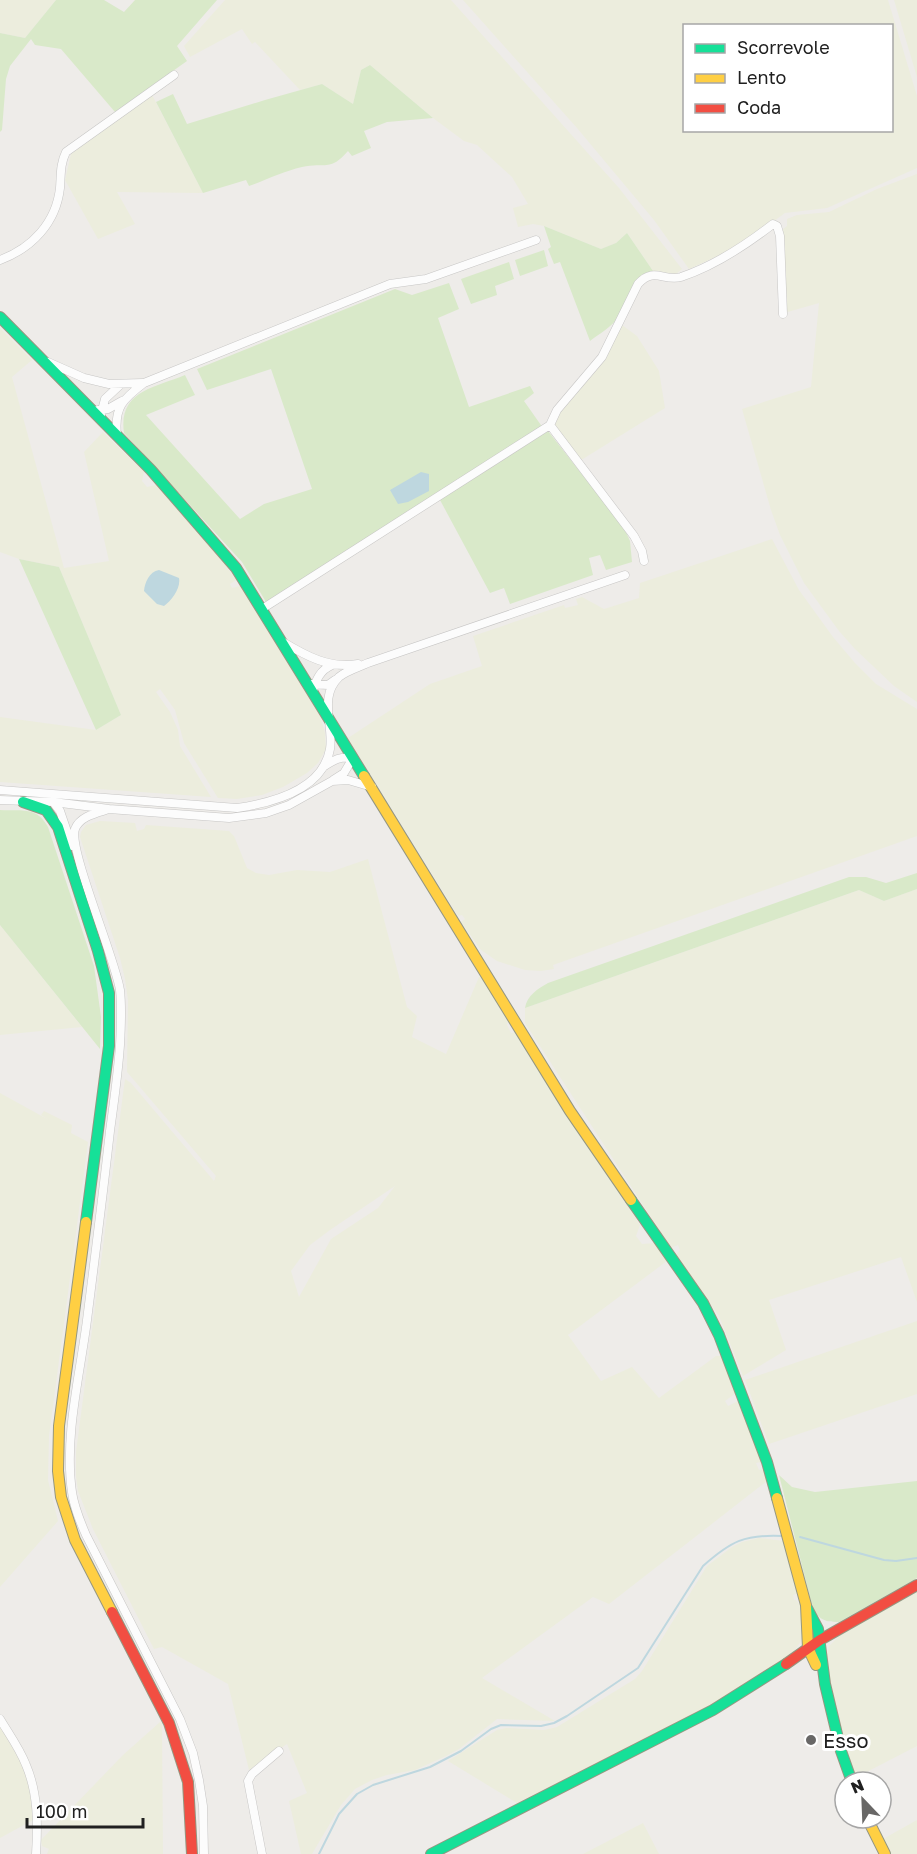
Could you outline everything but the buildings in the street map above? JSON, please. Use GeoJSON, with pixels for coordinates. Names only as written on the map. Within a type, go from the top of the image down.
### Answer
{"type":"FeatureCollection","features":[{"type":"Feature","properties":{"kind":"street"},"geometry":{"type":"LineString","coordinates":[[0,260],[26,247],[45,227],[58,201],[60,171],[66,152],[174,75]]}},
{"type":"Feature","properties":{"kind":"street"},"geometry":{"type":"LineString","coordinates":[[262,609],[549,425],[557,410],[602,357],[638,284],[648,276],[656,274],[678,278],[742,248],[773,224],[777,226],[780,236],[783,314]]}},
{"type":"Feature","properties":{"kind":"street"},"geometry":{"type":"LineString","coordinates":[[42,359],[84,378],[109,384],[144,383],[390,284],[426,279],[536,240]]}},
{"type":"Feature","properties":{"kind":"street"},"geometry":{"type":"LineString","coordinates":[[0,317],[98,413],[236,568],[312,687],[328,719],[570,1111],[693,1287],[710,1315],[767,1462],[806,1605],[814,1620],[820,1640],[825,1684],[848,1770]]}},
{"type":"Feature","properties":{"kind":"street"},"geometry":{"type":"LineString","coordinates":[[98,413],[122,401],[144,383]]}},
{"type":"Feature","properties":{"kind":"street"},"geometry":{"type":"LineString","coordinates":[[98,413],[105,399],[121,385]]}},
{"type":"Feature","properties":{"kind":"street"},"geometry":{"type":"LineString","coordinates":[[117,436],[116,418],[122,401]]}},
{"type":"Feature","properties":{"kind":"street"},"geometry":{"type":"LineString","coordinates":[[549,425],[634,536],[642,550],[644,561]]}},
{"type":"Feature","properties":{"kind":"street"},"geometry":{"type":"LineString","coordinates":[[312,687],[328,685],[368,663],[625,575]]}},
{"type":"Feature","properties":{"kind":"street"},"geometry":{"type":"LineString","coordinates":[[283,642],[305,655],[332,665],[348,666],[368,663]]}},
{"type":"Feature","properties":{"kind":"street"},"geometry":{"type":"LineString","coordinates":[[312,687],[326,667],[332,665]]}},
{"type":"Feature","properties":{"kind":"street"},"geometry":{"type":"LineString","coordinates":[[323,768],[330,749],[328,719],[330,691],[339,677]]}},
{"type":"Feature","properties":{"kind":"street"},"geometry":{"type":"LineString","coordinates":[[0,800],[81,796],[237,808],[264,804],[285,796],[312,781],[333,760],[343,757],[353,758]]}},
{"type":"Feature","properties":{"kind":"street"},"geometry":{"type":"LineString","coordinates":[[0,790],[53,802],[109,809],[229,818],[248,817],[289,805],[332,781],[344,773],[353,758]]}},
{"type":"Feature","properties":{"kind":"street"},"geometry":{"type":"LineString","coordinates":[[332,781],[348,780],[372,787]]}},
{"type":"Feature","properties":{"kind":"street"},"geometry":{"type":"LineString","coordinates":[[81,796],[60,797],[53,802],[52,809],[98,951],[109,993],[110,1046],[59,1426],[57,1476],[66,1517],[75,1540],[161,1705],[177,1744],[188,1782],[192,1854]]}},
{"type":"Feature","properties":{"kind":"street"},"geometry":{"type":"LineString","coordinates":[[26,797],[46,810],[58,827]]}},
{"type":"Feature","properties":{"kind":"street"},"geometry":{"type":"LineString","coordinates":[[53,802],[60,811],[80,863],[109,948],[120,990],[121,1014],[120,1045],[106,1169],[72,1426],[69,1458],[72,1494],[86,1535],[180,1719],[193,1753],[203,1806],[204,1854]]}},
{"type":"Feature","properties":{"kind":"street"},"geometry":{"type":"LineString","coordinates":[[80,863],[74,837],[78,824],[90,815],[109,809]]}},
{"type":"Feature","properties":{"kind":"street"},"geometry":{"type":"LineString","coordinates":[[431,1854],[714,1710],[795,1657],[807,1643],[820,1640],[917,1585]]}},
{"type":"Feature","properties":{"kind":"street"},"geometry":{"type":"LineString","coordinates":[[806,1605],[807,1643],[825,1684]]}},
{"type":"Feature","properties":{"kind":"street"},"geometry":{"type":"LineString","coordinates":[[814,1620],[827,1627],[838,1629]]}},
{"type":"Feature","properties":{"kind":"street"},"geometry":{"type":"LineString","coordinates":[[822,1654],[826,1642],[838,1629]]}},
{"type":"Feature","properties":{"kind":"street"},"geometry":{"type":"LineString","coordinates":[[795,1657],[816,1665]]}},
{"type":"Feature","properties":{"kind":"street"},"geometry":{"type":"LineString","coordinates":[[0,1719],[21,1754],[30,1777],[38,1817],[36,1854]]}},
{"type":"Feature","properties":{"kind":"street"},"geometry":{"type":"LineString","coordinates":[[262,1854],[248,1781],[252,1774],[279,1751]]}},
{"type":"Feature","properties":{"kind":"street"},"geometry":{"type":"LineString","coordinates":[[873,1830],[885,1854]]}},
{"type":"Feature","properties":{"kind":"green space"},"geometry":{"type":"Polygon","coordinates":[[[0,0],[56,0],[25,38],[0,33],[0,0]]]}},
{"type":"Feature","properties":{"kind":"green space"},"geometry":{"type":"Polygon","coordinates":[[[56,0],[104,0],[124,12],[135,0],[217,0],[177,46],[187,61],[115,112],[61,49],[35,45],[31,39],[10,66],[6,79],[0,132],[0,33],[25,38],[56,0]]]}},
{"type":"Feature","properties":{"kind":"green space"},"geometry":{"type":"Polygon","coordinates":[[[225,0],[451,0],[619,188],[682,269],[676,274],[653,271],[627,233],[616,243],[601,249],[544,226],[533,224],[518,227],[513,208],[528,204],[512,177],[477,145],[464,141],[433,118],[370,65],[361,70],[353,104],[322,84],[300,90],[255,42],[252,44],[242,29],[190,57],[184,46],[225,0]]]}},
{"type":"Feature","properties":{"kind":"green space"},"geometry":{"type":"Polygon","coordinates":[[[463,0],[888,0],[917,96],[917,168],[827,208],[785,213],[740,246],[689,269],[654,220],[577,128],[463,0]]]}},
{"type":"Feature","properties":{"kind":"green space"},"geometry":{"type":"Polygon","coordinates":[[[894,0],[917,0],[917,77],[894,0]]]}},
{"type":"Feature","properties":{"kind":"green space"},"geometry":{"type":"Polygon","coordinates":[[[370,65],[433,118],[387,122],[364,131],[371,148],[352,156],[348,151],[332,164],[295,169],[249,186],[246,180],[203,193],[156,102],[173,94],[187,124],[322,84],[353,104],[361,70],[370,65]]]}},
{"type":"Feature","properties":{"kind":"green space"},"geometry":{"type":"Polygon","coordinates":[[[151,93],[203,193],[117,192],[135,224],[98,239],[65,180],[71,154],[151,93]]]}},
{"type":"Feature","properties":{"kind":"green space"},"geometry":{"type":"Polygon","coordinates":[[[917,174],[917,702],[894,686],[855,649],[804,583],[780,535],[771,510],[742,409],[811,387],[819,303],[784,313],[782,230],[787,226],[787,219],[797,215],[829,212],[877,189],[917,174]]]}},
{"type":"Feature","properties":{"kind":"green space"},"geometry":{"type":"Polygon","coordinates":[[[544,226],[601,249],[616,243],[627,233],[653,271],[634,284],[616,320],[590,341],[560,262],[554,264],[548,249],[551,247],[544,226]]]}},
{"type":"Feature","properties":{"kind":"green space"},"geometry":{"type":"Polygon","coordinates":[[[544,250],[548,266],[520,276],[515,260],[544,250]]]}},
{"type":"Feature","properties":{"kind":"green space"},"geometry":{"type":"Polygon","coordinates":[[[509,262],[514,279],[495,286],[497,295],[471,304],[461,279],[509,262]]]}},
{"type":"Feature","properties":{"kind":"green space"},"geometry":{"type":"Polygon","coordinates":[[[449,283],[459,309],[438,318],[469,407],[530,386],[534,393],[524,401],[543,428],[266,602],[242,562],[124,433],[127,408],[132,400],[141,393],[185,375],[195,395],[146,415],[240,519],[264,504],[312,489],[271,369],[207,390],[197,369],[395,289],[412,295],[449,283]]]}},
{"type":"Feature","properties":{"kind":"green space"},"geometry":{"type":"Polygon","coordinates":[[[622,325],[637,336],[659,371],[665,408],[578,462],[554,426],[560,412],[601,365],[622,325]]]}},
{"type":"Feature","properties":{"kind":"green space"},"geometry":{"type":"Polygon","coordinates":[[[0,328],[32,360],[12,377],[64,568],[109,561],[84,452],[103,432],[144,472],[142,481],[147,487],[156,485],[224,563],[236,580],[230,584],[232,588],[240,586],[320,716],[325,733],[326,749],[318,763],[307,773],[283,787],[262,795],[237,799],[218,798],[184,743],[175,710],[160,689],[156,692],[170,712],[178,730],[180,746],[211,797],[0,782],[0,717],[96,730],[121,715],[59,567],[19,559],[0,552],[0,328]]]}},
{"type":"Feature","properties":{"kind":"green space"},"geometry":{"type":"Polygon","coordinates":[[[548,431],[624,528],[630,541],[632,562],[606,570],[600,555],[589,558],[593,575],[510,604],[504,588],[490,593],[440,500],[548,431]]]}},
{"type":"Feature","properties":{"kind":"green space"},"geometry":{"type":"Polygon","coordinates":[[[772,539],[799,590],[855,663],[876,684],[917,709],[917,836],[553,965],[554,969],[525,970],[497,961],[481,950],[461,922],[465,919],[462,915],[458,916],[348,738],[430,684],[482,666],[473,636],[564,605],[565,608],[578,605],[576,599],[582,597],[604,609],[639,598],[640,583],[772,539]]]}},
{"type":"Feature","properties":{"kind":"green space"},"geometry":{"type":"Polygon","coordinates":[[[19,559],[59,567],[121,715],[96,730],[19,559]]]}},
{"type":"Feature","properties":{"kind":"green space"},"geometry":{"type":"Polygon","coordinates":[[[0,810],[22,810],[34,813],[44,820],[48,827],[94,966],[101,1017],[100,1049],[0,925],[0,810]]]}},
{"type":"Feature","properties":{"kind":"green space"},"geometry":{"type":"Polygon","coordinates":[[[100,821],[135,823],[137,831],[144,829],[146,825],[229,831],[234,836],[247,868],[256,873],[269,875],[297,870],[330,872],[368,859],[407,1007],[417,1016],[412,1037],[446,1054],[479,977],[484,977],[509,1019],[507,1025],[511,1033],[517,1032],[553,1090],[551,1092],[554,1096],[556,1095],[640,1225],[636,1236],[642,1244],[655,1243],[667,1261],[568,1335],[601,1381],[632,1367],[659,1398],[716,1356],[722,1356],[736,1393],[725,1401],[728,1406],[740,1400],[761,1462],[756,1463],[759,1470],[762,1469],[767,1481],[609,1604],[593,1597],[482,1678],[555,1721],[497,1719],[459,1749],[446,1756],[415,1770],[372,1780],[355,1789],[341,1805],[312,1854],[301,1854],[289,1801],[307,1793],[287,1744],[249,1770],[228,1684],[162,1647],[154,1649],[93,1529],[78,1491],[76,1452],[125,1079],[131,1083],[214,1181],[216,1176],[127,1072],[128,1000],[125,979],[80,837],[86,825],[100,821]],[[395,1186],[310,1245],[291,1271],[299,1297],[331,1239],[378,1208],[395,1186]]]}},
{"type":"Feature","properties":{"kind":"green space"},"geometry":{"type":"Polygon","coordinates":[[[917,873],[917,889],[884,901],[859,890],[525,1008],[531,996],[548,983],[849,877],[866,877],[886,883],[917,873]]]}},
{"type":"Feature","properties":{"kind":"green space"},"geometry":{"type":"Polygon","coordinates":[[[917,889],[917,1302],[901,1257],[769,1300],[786,1350],[743,1376],[719,1316],[676,1255],[680,1250],[678,1245],[671,1248],[525,1023],[525,1008],[859,890],[884,901],[917,889]]]}},
{"type":"Feature","properties":{"kind":"green space"},"geometry":{"type":"Polygon","coordinates":[[[0,925],[82,1027],[0,1035],[0,925]]]}},
{"type":"Feature","properties":{"kind":"green space"},"geometry":{"type":"Polygon","coordinates":[[[0,1093],[49,1120],[41,1115],[44,1111],[72,1125],[71,1133],[88,1142],[49,1436],[48,1480],[58,1521],[0,1587],[0,1093]]]}},
{"type":"Feature","properties":{"kind":"green space"},"geometry":{"type":"Polygon","coordinates":[[[917,1321],[917,1394],[769,1444],[745,1380],[917,1321]]]}},
{"type":"Feature","properties":{"kind":"green space"},"geometry":{"type":"Polygon","coordinates":[[[779,1475],[792,1487],[815,1492],[917,1481],[917,1578],[839,1622],[822,1619],[816,1614],[812,1605],[779,1475]]]}},
{"type":"Feature","properties":{"kind":"green space"},"geometry":{"type":"Polygon","coordinates":[[[759,1538],[784,1541],[798,1593],[793,1595],[794,1600],[801,1606],[803,1638],[793,1653],[756,1679],[710,1706],[517,1803],[448,1761],[497,1730],[506,1728],[544,1730],[557,1727],[635,1679],[707,1566],[732,1547],[759,1538]]]}},
{"type":"Feature","properties":{"kind":"green space"},"geometry":{"type":"Polygon","coordinates":[[[917,1591],[917,1746],[870,1770],[852,1770],[845,1750],[827,1672],[826,1658],[829,1646],[844,1631],[917,1591]]]}},
{"type":"Feature","properties":{"kind":"green space"},"geometry":{"type":"Polygon","coordinates":[[[160,1722],[162,1723],[163,1854],[47,1854],[49,1849],[42,1846],[41,1840],[123,1755],[160,1722]]]}},
{"type":"Feature","properties":{"kind":"green space"},"geometry":{"type":"Polygon","coordinates":[[[0,1726],[22,1764],[33,1799],[35,1819],[0,1838],[0,1726]]]}},
{"type":"Feature","properties":{"kind":"green space"},"geometry":{"type":"Polygon","coordinates":[[[917,1820],[917,1854],[891,1854],[883,1839],[917,1820]]]}},
{"type":"Feature","properties":{"kind":"green space"},"geometry":{"type":"Polygon","coordinates":[[[643,1823],[659,1854],[583,1854],[643,1823]]]}},
{"type":"Feature","properties":{"kind":"water"},"geometry":{"type":"Polygon","coordinates":[[[421,472],[429,474],[429,491],[408,502],[398,504],[390,490],[421,472]]]}},
{"type":"Feature","properties":{"kind":"water"},"geometry":{"type":"Polygon","coordinates":[[[159,570],[179,578],[179,586],[175,594],[164,606],[157,604],[144,591],[148,578],[159,570]]]}},
{"type":"Feature","properties":{"kind":"waterway"},"geometry":{"type":"LineString","coordinates":[[319,1854],[339,1814],[357,1794],[373,1785],[430,1767],[461,1751],[491,1729],[501,1725],[541,1726],[554,1723],[567,1716],[638,1668],[703,1566],[713,1557],[731,1545],[748,1538],[783,1536]]}},
{"type":"Feature","properties":{"kind":"waterway"},"geometry":{"type":"LineString","coordinates":[[800,1537],[884,1560],[917,1558]]}},
{"type":"Feature","properties":{"kind":"traffic: fast"},"geometry":{"type":"LineString","coordinates":[[0,317],[151,470],[236,568],[364,776]]}},
{"type":"Feature","properties":{"kind":"traffic: fast"},"geometry":{"type":"LineString","coordinates":[[23,802],[46,810],[58,827],[98,951],[109,993],[109,1046],[86,1222]]}},
{"type":"Feature","properties":{"kind":"traffic: fast"},"geometry":{"type":"LineString","coordinates":[[631,1200],[703,1303],[719,1335],[767,1462],[777,1498]]}},
{"type":"Feature","properties":{"kind":"traffic: fast"},"geometry":{"type":"LineString","coordinates":[[807,1608],[818,1629],[825,1684],[848,1770]]}},
{"type":"Feature","properties":{"kind":"traffic: fast"},"geometry":{"type":"LineString","coordinates":[[431,1854],[713,1710],[786,1664]]}},
{"type":"Feature","properties":{"kind":"traffic: slow"},"geometry":{"type":"LineString","coordinates":[[364,776],[570,1111],[631,1200]]}},
{"type":"Feature","properties":{"kind":"traffic: slow"},"geometry":{"type":"LineString","coordinates":[[86,1222],[59,1426],[58,1471],[61,1497],[75,1540],[112,1612]]}},
{"type":"Feature","properties":{"kind":"traffic: slow"},"geometry":{"type":"LineString","coordinates":[[777,1498],[806,1605],[808,1648],[816,1665]]}},
{"type":"Feature","properties":{"kind":"traffic: slow"},"geometry":{"type":"LineString","coordinates":[[873,1830],[885,1854]]}},
{"type":"Feature","properties":{"kind":"traffic: jam"},"geometry":{"type":"LineString","coordinates":[[786,1664],[820,1640],[917,1585]]}},
{"type":"Feature","properties":{"kind":"traffic: jam"},"geometry":{"type":"LineString","coordinates":[[112,1612],[169,1723],[188,1782],[192,1854]]}},
{"type":"Feature","properties":{"kind":"place","name":"Esso"},"geometry":{"type":"Point","coordinates":[811,1740]}}]}
